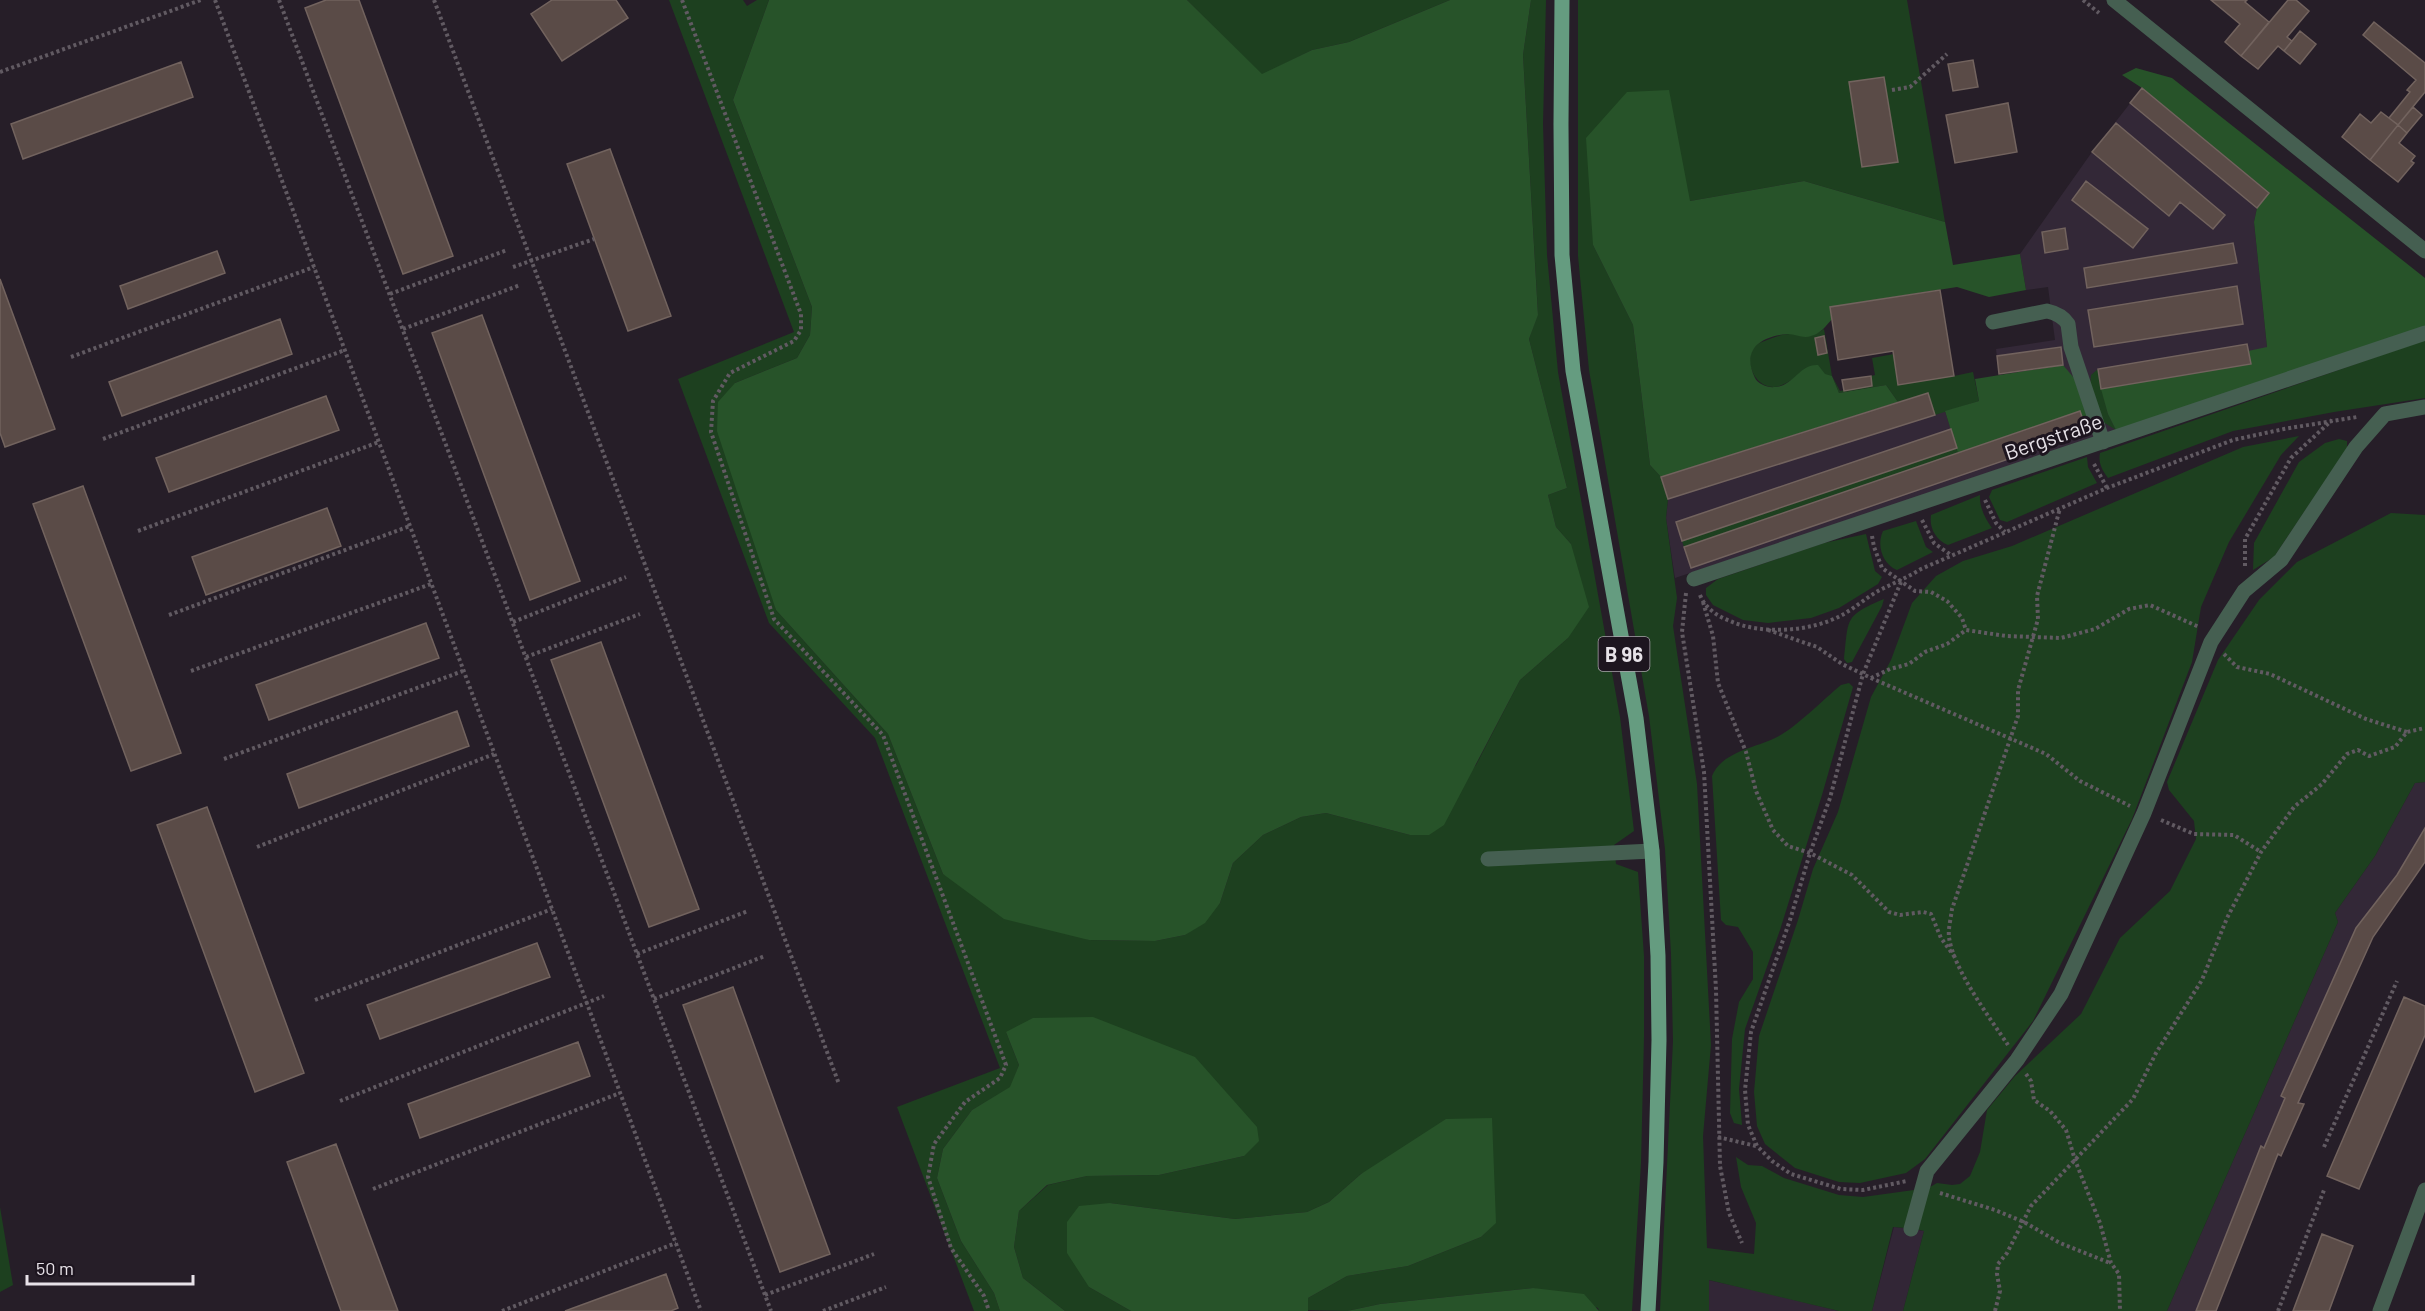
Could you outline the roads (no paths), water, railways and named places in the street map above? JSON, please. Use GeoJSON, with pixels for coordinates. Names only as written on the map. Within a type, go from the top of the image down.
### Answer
{"type":"FeatureCollection","features":[{"type":"Feature","properties":{"kind":"main road","name":"B 96"},"geometry":{"type":"LineString","coordinates":[[1562,0],[1563,255],[1574,371],[1636,718],[1652,851],[1658,956],[1659,1040],[1656,1162],[1647,1311]]}},
{"type":"Feature","properties":{"kind":"street"},"geometry":{"type":"LineString","coordinates":[[2114,0],[2425,251]]}},
{"type":"Feature","properties":{"kind":"street"},"geometry":{"type":"LineString","coordinates":[[1992,322],[2047,311],[2055,312],[2065,318],[2097,443]]}},
{"type":"Feature","properties":{"kind":"street","name":"Bergstraße"},"geometry":{"type":"LineString","coordinates":[[1694,579],[2425,333]]}},
{"type":"Feature","properties":{"kind":"street"},"geometry":{"type":"LineString","coordinates":[[1911,1229],[1927,1171],[2017,1060],[2061,994],[2144,813],[2211,642],[2244,591],[2281,560],[2356,447],[2385,414],[2425,407]]}},
{"type":"Feature","properties":{"kind":"street"},"geometry":{"type":"LineString","coordinates":[[1488,860],[1652,851]]}},
{"type":"Feature","properties":{"kind":"street"},"geometry":{"type":"LineString","coordinates":[[2380,1311],[2425,1190]]}}]}
